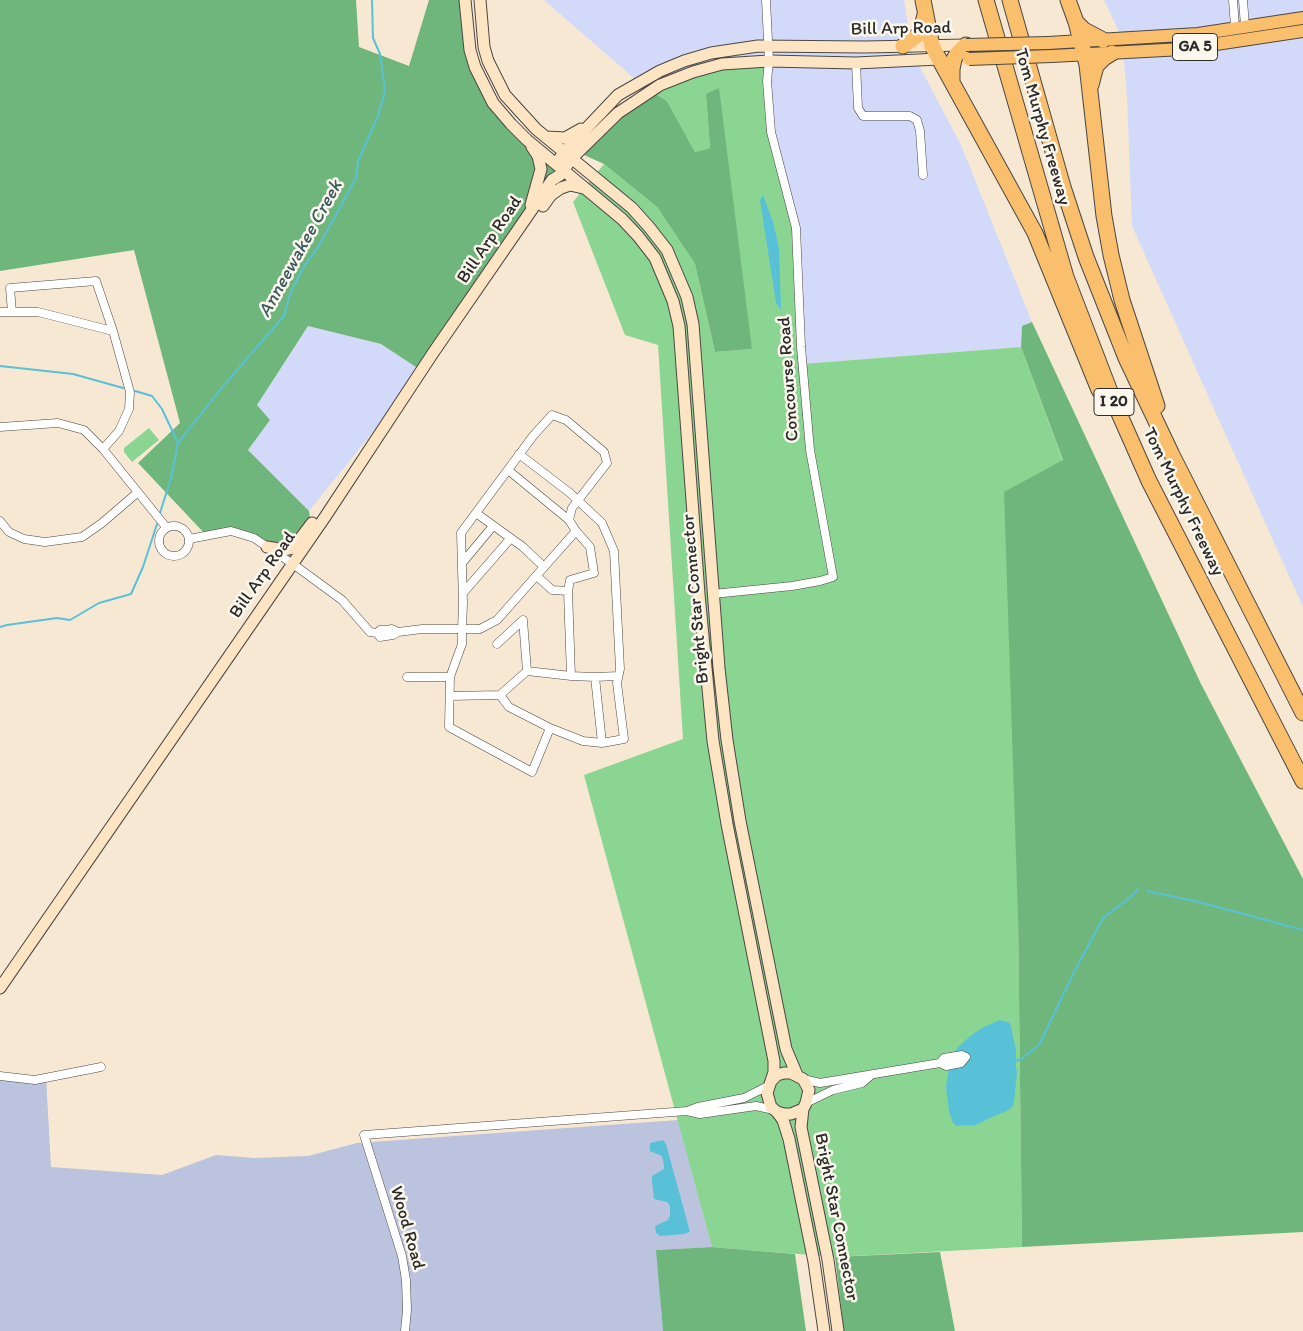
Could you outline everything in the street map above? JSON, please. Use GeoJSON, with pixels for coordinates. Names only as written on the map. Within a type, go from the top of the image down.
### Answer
{"type":"FeatureCollection","features":[{"type":"Feature","properties":{"kind":"highway"},"geometry":{"type":"LineString","coordinates":[[923,0],[925,16],[936,52],[1036,233],[1101,394],[1132,457],[1149,481]]}},
{"type":"Feature","properties":{"kind":"highway","name":"Tom Murphy Freeway"},"geometry":{"type":"LineString","coordinates":[[986,0],[1066,277],[1114,402],[1149,481],[1303,780]]}},
{"type":"Feature","properties":{"kind":"highway","name":"Tom Murphy Freeway"},"geometry":{"type":"LineString","coordinates":[[1010,0],[1058,168],[1086,257],[1126,358],[1172,455],[1303,713]]}},
{"type":"Feature","properties":{"kind":"highway"},"geometry":{"type":"LineString","coordinates":[[1068,0],[1076,22],[1090,89],[1104,216],[1115,276],[1172,455]]}},
{"type":"Feature","properties":{"kind":"highway"},"geometry":{"type":"LineString","coordinates":[[903,46],[918,35],[925,16]]}},
{"type":"Feature","properties":{"kind":"highway"},"geometry":{"type":"LineString","coordinates":[[1076,22],[1084,30],[1103,40]]}},
{"type":"Feature","properties":{"kind":"highway"},"geometry":{"type":"LineString","coordinates":[[1090,89],[1096,66],[1112,53]]}},
{"type":"Feature","properties":{"kind":"highway"},"geometry":{"type":"LineString","coordinates":[[952,79],[952,69],[963,54]]}},
{"type":"Feature","properties":{"kind":"main road","name":"Bill Arp Road"},"geometry":{"type":"LineString","coordinates":[[936,52],[1052,56],[1103,40],[1181,35],[1303,18]]}},
{"type":"Feature","properties":{"kind":"main road","name":"Bill Arp Road"},"geometry":{"type":"LineString","coordinates":[[963,54],[1048,43],[1112,53],[1183,49],[1303,31]]}},
{"type":"Feature","properties":{"kind":"street"},"geometry":{"type":"LineString","coordinates":[[466,0],[468,35],[475,67],[493,103],[527,140],[538,156],[541,169],[529,214]]}},
{"type":"Feature","properties":{"kind":"street","name":"Bright Star Connector"},"geometry":{"type":"LineString","coordinates":[[480,0],[484,47],[488,61],[510,101],[546,137],[632,208],[667,250],[687,297],[693,324],[719,668],[734,782],[786,1048],[800,1077]]}},
{"type":"Feature","properties":{"kind":"street"},"geometry":{"type":"LineString","coordinates":[[766,0],[769,60]]}},
{"type":"Feature","properties":{"kind":"street"},"geometry":{"type":"LineString","coordinates":[[1233,0],[1240,27]]}},
{"type":"Feature","properties":{"kind":"street"},"geometry":{"type":"LineString","coordinates":[[1240,27],[1242,0]]}},
{"type":"Feature","properties":{"kind":"street","name":"Bill Arp Road"},"geometry":{"type":"LineString","coordinates":[[0,988],[325,517],[433,353],[552,180],[553,170],[560,167],[591,123],[618,94],[660,71],[684,61],[710,53],[758,46],[903,46],[936,52],[963,54]]}},
{"type":"Feature","properties":{"kind":"street","name":"Bill Arp Road"},"geometry":{"type":"LineString","coordinates":[[568,155],[589,141],[618,113],[660,85],[693,72],[722,64],[769,60],[856,62],[936,52]]}},
{"type":"Feature","properties":{"kind":"street","name":"Concourse Road"},"geometry":{"type":"LineString","coordinates":[[713,594],[792,586],[832,577],[810,450],[801,356],[796,228],[771,132],[767,82],[769,60]]}},
{"type":"Feature","properties":{"kind":"street"},"geometry":{"type":"LineString","coordinates":[[856,62],[858,108],[863,116],[910,116],[917,120],[920,131],[923,175]]}},
{"type":"Feature","properties":{"kind":"street"},"geometry":{"type":"LineString","coordinates":[[546,137],[565,138],[591,123]]}},
{"type":"Feature","properties":{"kind":"street","name":"Bright Star Connector"},"geometry":{"type":"LineString","coordinates":[[527,140],[622,219],[655,258],[674,301],[679,326],[698,594],[713,741],[727,824],[773,1052],[774,1072],[770,1083]]}},
{"type":"Feature","properties":{"kind":"street"},"geometry":{"type":"LineString","coordinates":[[589,141],[587,162],[592,176]]}},
{"type":"Feature","properties":{"kind":"street"},"geometry":{"type":"LineString","coordinates":[[499,258],[506,259],[551,195],[561,188],[570,185],[585,188]]}},
{"type":"Feature","properties":{"kind":"street"},"geometry":{"type":"LineString","coordinates":[[12,312],[10,288],[96,281],[130,392],[128,409],[119,431],[103,449]]}},
{"type":"Feature","properties":{"kind":"street"},"geometry":{"type":"LineString","coordinates":[[0,312],[38,312],[112,331]]}},
{"type":"Feature","properties":{"kind":"street"},"geometry":{"type":"LineString","coordinates":[[550,728],[532,772],[450,727],[450,676],[462,644],[463,562],[461,533],[519,454],[552,415],[566,420],[604,452],[606,463],[572,508],[569,520]]}},
{"type":"Feature","properties":{"kind":"street"},"geometry":{"type":"LineString","coordinates":[[0,427],[58,423],[84,430],[103,449],[136,493],[166,528]]}},
{"type":"Feature","properties":{"kind":"street"},"geometry":{"type":"LineString","coordinates":[[500,695],[510,707],[550,728],[584,741],[602,743],[624,739],[617,683],[620,669],[614,551],[602,523],[578,500],[519,454]]}},
{"type":"Feature","properties":{"kind":"street"},"geometry":{"type":"LineString","coordinates":[[508,470],[569,520],[590,547],[594,573],[570,580],[568,591],[571,676]]}},
{"type":"Feature","properties":{"kind":"street"},"geometry":{"type":"LineString","coordinates":[[0,521],[9,532],[24,539],[45,542],[82,537],[102,523],[136,493]]}},
{"type":"Feature","properties":{"kind":"street"},"geometry":{"type":"LineString","coordinates":[[476,513],[510,538],[544,567]]}},
{"type":"Feature","properties":{"kind":"street"},"geometry":{"type":"LineString","coordinates":[[267,547],[285,550],[293,548],[311,524],[325,517]]}},
{"type":"Feature","properties":{"kind":"street"},"geometry":{"type":"LineString","coordinates":[[463,562],[493,526]]}},
{"type":"Feature","properties":{"kind":"street"},"geometry":{"type":"LineString","coordinates":[[179,527],[185,530],[189,539],[190,543],[186,551],[178,556],[171,557],[160,548],[162,532],[166,528],[179,527]]}},
{"type":"Feature","properties":{"kind":"street"},"geometry":{"type":"LineString","coordinates":[[189,539],[231,531],[254,538],[342,600],[370,632],[377,633],[380,630],[398,632],[422,629],[480,630],[497,620],[576,531]]}},
{"type":"Feature","properties":{"kind":"street"},"geometry":{"type":"LineString","coordinates":[[463,593],[510,538]]}},
{"type":"Feature","properties":{"kind":"street"},"geometry":{"type":"LineString","coordinates":[[536,576],[552,590],[568,591]]}},
{"type":"Feature","properties":{"kind":"street"},"geometry":{"type":"LineString","coordinates":[[497,644],[523,620],[527,671]]}},
{"type":"Feature","properties":{"kind":"street"},"geometry":{"type":"LineString","coordinates":[[450,696],[500,695],[527,671],[571,676],[618,676]]}},
{"type":"Feature","properties":{"kind":"street"},"geometry":{"type":"LineString","coordinates":[[407,677],[450,676]]}},
{"type":"Feature","properties":{"kind":"street"},"geometry":{"type":"LineString","coordinates":[[595,677],[602,743]]}},
{"type":"Feature","properties":{"kind":"street"},"geometry":{"type":"LineString","coordinates":[[688,1111],[698,1107],[744,1098],[770,1083],[777,1075],[784,1073],[820,1083],[940,1064],[946,1066],[961,1063],[966,1057],[975,1055]]}},
{"type":"Feature","properties":{"kind":"street"},"geometry":{"type":"LineString","coordinates":[[0,1076],[35,1080],[101,1067]]}},
{"type":"Feature","properties":{"kind":"street"},"geometry":{"type":"LineString","coordinates":[[688,1111],[700,1114],[756,1106],[791,1114],[833,1090],[862,1083],[870,1076]]}},
{"type":"Feature","properties":{"kind":"street"},"geometry":{"type":"LineString","coordinates":[[800,1077],[809,1090],[805,1106]]}},
{"type":"Feature","properties":{"kind":"street"},"geometry":{"type":"LineString","coordinates":[[770,1083],[768,1100],[776,1111]]}},
{"type":"Feature","properties":{"kind":"street","name":"Bright Star Connector"},"geometry":{"type":"LineString","coordinates":[[805,1106],[802,1127],[828,1260],[838,1331]]}},
{"type":"Feature","properties":{"kind":"street","name":"Wood Road"},"geometry":{"type":"LineString","coordinates":[[405,1331],[407,1310],[406,1280],[402,1256],[364,1135],[688,1111]]}},
{"type":"Feature","properties":{"kind":"street","name":"Bright Star Connector"},"geometry":{"type":"LineString","coordinates":[[776,1111],[783,1120],[790,1139],[814,1262],[824,1331]]}},
{"type":"Feature","properties":{"kind":"shaded area"},"geometry":{"type":"Polygon","coordinates":[[[544,0],[904,0],[913,54],[961,145],[1032,322],[1022,327],[1021,347],[802,364],[721,57],[644,87],[544,0]]]}},
{"type":"Feature","properties":{"kind":"shaded area"},"geometry":{"type":"Polygon","coordinates":[[[1104,0],[1303,0],[1303,607],[1132,226],[1127,97],[1122,38],[1104,0]]]}},
{"type":"Feature","properties":{"kind":"shaded area"},"geometry":{"type":"Polygon","coordinates":[[[308,326],[381,344],[422,371],[309,511],[248,450],[270,420],[257,405],[308,326]]]}},
{"type":"Feature","properties":{"kind":"shaded area"},"geometry":{"type":"Polygon","coordinates":[[[0,1076],[46,1077],[51,1167],[162,1175],[216,1155],[254,1158],[308,1156],[357,1143],[678,1120],[712,1247],[657,1250],[663,1331],[0,1331],[0,1076]]]}},
{"type":"Feature","properties":{"kind":"green space"},"geometry":{"type":"Polygon","coordinates":[[[0,0],[356,0],[359,47],[409,66],[429,0],[465,0],[468,35],[493,103],[556,164],[552,180],[422,371],[381,344],[308,326],[257,405],[270,420],[248,450],[309,511],[311,524],[285,550],[231,531],[206,535],[138,463],[180,423],[134,250],[0,271],[0,0]]]}},
{"type":"Feature","properties":{"kind":"green space"},"geometry":{"type":"Polygon","coordinates":[[[766,56],[770,111],[796,228],[802,364],[1021,347],[1063,461],[1018,916],[1022,1247],[835,1257],[712,1247],[584,775],[683,739],[658,345],[625,335],[573,202],[604,164],[657,207],[695,264],[715,352],[752,349],[706,94],[710,148],[695,152],[667,101],[644,87],[721,57],[766,56]]]}},
{"type":"Feature","properties":{"kind":"green space"},"geometry":{"type":"Polygon","coordinates":[[[644,87],[667,101],[695,152],[710,148],[706,94],[719,88],[752,349],[715,352],[695,264],[657,207],[604,164],[573,150],[644,87]]]}},
{"type":"Feature","properties":{"kind":"green space"},"geometry":{"type":"Polygon","coordinates":[[[1032,322],[1201,684],[1303,879],[1303,1232],[1022,1247],[1018,916],[1004,492],[1063,460],[1021,347],[1022,326],[1032,322]]]}},
{"type":"Feature","properties":{"kind":"green space"},"geometry":{"type":"Polygon","coordinates":[[[149,428],[159,440],[132,462],[124,452],[124,448],[149,428]]]}},
{"type":"Feature","properties":{"kind":"green space"},"geometry":{"type":"Polygon","coordinates":[[[712,1247],[795,1254],[806,1331],[663,1331],[656,1250],[712,1247]]]}},
{"type":"Feature","properties":{"kind":"green space"},"geometry":{"type":"Polygon","coordinates":[[[940,1252],[955,1331],[844,1331],[835,1257],[940,1252]]]}},
{"type":"Feature","properties":{"kind":"water"},"geometry":{"type":"Polygon","coordinates":[[[763,195],[773,222],[779,248],[781,310],[776,303],[760,200],[763,195]]]}},
{"type":"Feature","properties":{"kind":"water"},"geometry":{"type":"Polygon","coordinates":[[[1000,1020],[1010,1023],[1016,1050],[1017,1072],[1012,1107],[974,1126],[957,1126],[953,1123],[949,1111],[946,1087],[950,1061],[958,1047],[973,1034],[1000,1020]]]}},
{"type":"Feature","properties":{"kind":"water"},"geometry":{"type":"Polygon","coordinates":[[[663,1140],[666,1144],[690,1232],[684,1234],[660,1236],[656,1233],[655,1226],[668,1220],[670,1206],[667,1202],[654,1199],[652,1176],[664,1169],[664,1165],[662,1156],[650,1151],[650,1143],[663,1140]]]}},
{"type":"Feature","properties":{"kind":"waterway","name":"Anneewakee Creek"},"geometry":{"type":"LineString","coordinates":[[160,513],[171,478],[178,443],[225,384],[284,316],[290,294],[303,268],[320,244],[356,178],[358,161],[378,116],[385,91],[380,54],[373,38],[372,0]]}},
{"type":"Feature","properties":{"kind":"waterway"},"geometry":{"type":"LineString","coordinates":[[0,366],[73,374],[123,388]]}},
{"type":"Feature","properties":{"kind":"waterway"},"geometry":{"type":"LineString","coordinates":[[135,391],[152,396],[162,409],[178,443]]}},
{"type":"Feature","properties":{"kind":"waterway"},"geometry":{"type":"LineString","coordinates":[[0,627],[57,618],[70,620],[99,603],[131,594],[143,567],[157,524]]}},
{"type":"Feature","properties":{"kind":"waterway"},"geometry":{"type":"LineString","coordinates":[[1016,1061],[1039,1045],[1074,972],[1103,918],[1132,896],[1138,889]]}},
{"type":"Feature","properties":{"kind":"waterway"},"geometry":{"type":"LineString","coordinates":[[1147,891],[1199,902],[1303,930]]}}]}
